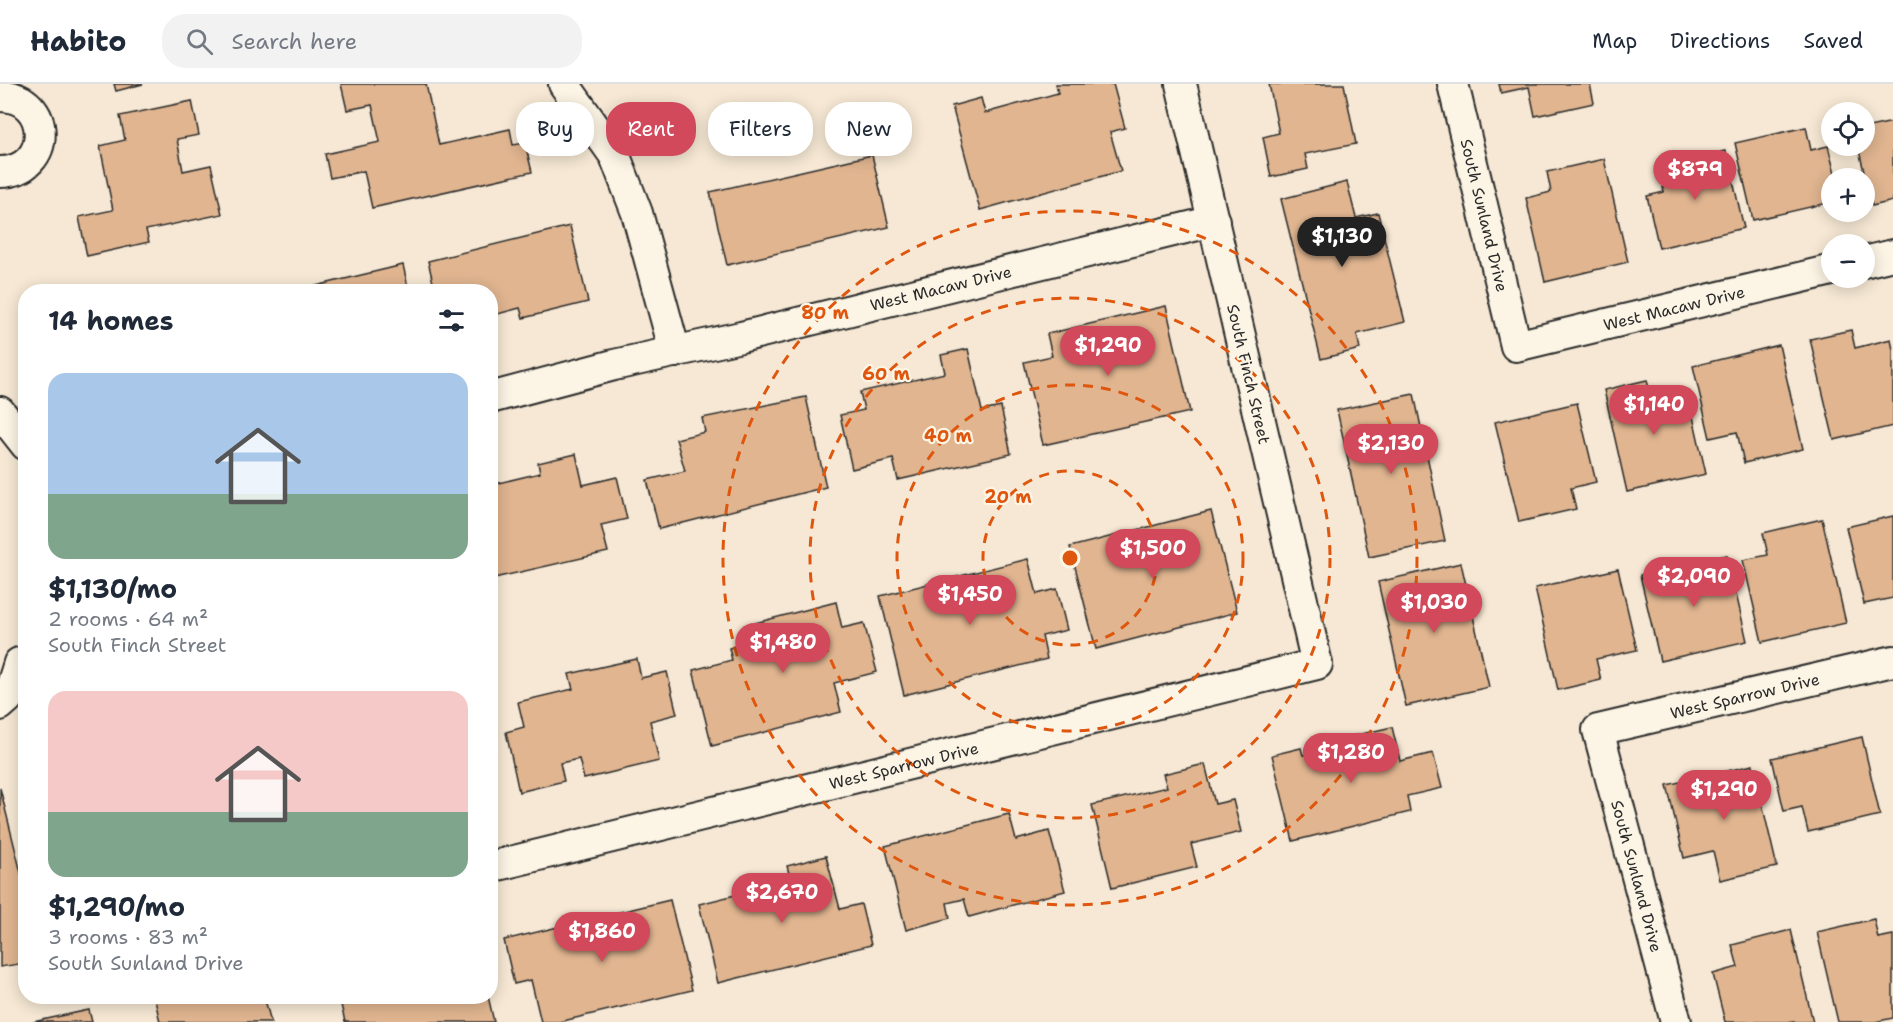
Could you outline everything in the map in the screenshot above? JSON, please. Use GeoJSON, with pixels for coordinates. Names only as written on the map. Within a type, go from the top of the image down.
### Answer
{"type":"FeatureCollection","features":[{"type":"Feature","properties":{"kind":"street"},"geometry":{"type":"LineString","coordinates":[[564,84],[615,156],[637,213],[675,352]]}},
{"type":"Feature","properties":{"kind":"street","name":"South Finch Street"},"geometry":{"type":"LineString","coordinates":[[1181,84],[1317,664]]}},
{"type":"Feature","properties":{"kind":"street","name":"South Sunland Drive"},"geometry":{"type":"LineString","coordinates":[[1453,84],[1516,346]]}},
{"type":"Feature","properties":{"kind":"street"},"geometry":{"type":"LineString","coordinates":[[0,96],[20,100],[30,107],[37,118],[40,130],[35,154],[26,164],[15,170],[0,172]]}},
{"type":"Feature","properties":{"kind":"street","name":"West Macaw Drive"},"geometry":{"type":"LineString","coordinates":[[498,396],[614,365],[1214,221]]}},
{"type":"Feature","properties":{"kind":"street"},"geometry":{"type":"LineString","coordinates":[[1875,259],[1893,255]]}},
{"type":"Feature","properties":{"kind":"street","name":"West Macaw Drive"},"geometry":{"type":"LineString","coordinates":[[1516,346],[1821,273]]}},
{"type":"Feature","properties":{"kind":"street"},"geometry":{"type":"LineString","coordinates":[[0,412],[18,435]]}},
{"type":"Feature","properties":{"kind":"street","name":"West Sparrow Drive"},"geometry":{"type":"LineString","coordinates":[[1598,730],[1893,661]]}},
{"type":"Feature","properties":{"kind":"street"},"geometry":{"type":"LineString","coordinates":[[0,705],[8,698],[15,663]]}},
{"type":"Feature","properties":{"kind":"street","name":"West Sparrow Drive"},"geometry":{"type":"LineString","coordinates":[[498,865],[1317,664]]}},
{"type":"Feature","properties":{"kind":"street","name":"South Sunland Drive"},"geometry":{"type":"LineString","coordinates":[[1598,730],[1676,1022]]}},
{"type":"Feature","properties":{"kind":"building"},"geometry":{"type":"Polygon","coordinates":[[[114,84],[143,84],[116,91],[114,84]]]}},
{"type":"Feature","properties":{"kind":"building"},"geometry":{"type":"Polygon","coordinates":[[[341,84],[426,84],[439,145],[510,129],[513,145],[516,144],[516,156],[528,156],[532,172],[372,208],[364,171],[330,178],[325,154],[380,142],[372,105],[347,110],[341,84]]]}},
{"type":"Feature","properties":{"kind":"building"},"geometry":{"type":"Polygon","coordinates":[[[1056,84],[1113,84],[1125,128],[1110,132],[1121,171],[980,210],[952,106],[981,98],[985,113],[1058,93],[1056,84]]]}},
{"type":"Feature","properties":{"kind":"building"},"geometry":{"type":"Polygon","coordinates":[[[1269,84],[1344,84],[1356,144],[1305,154],[1308,169],[1271,177],[1263,137],[1279,133],[1269,84]]]}},
{"type":"Feature","properties":{"kind":"building"},"geometry":{"type":"Polygon","coordinates":[[[1499,84],[1590,84],[1594,103],[1535,116],[1529,87],[1501,93],[1499,84]]]}},
{"type":"Feature","properties":{"kind":"building"},"geometry":{"type":"Polygon","coordinates":[[[192,101],[199,135],[177,139],[183,171],[211,165],[222,214],[146,230],[149,242],[87,256],[79,217],[113,210],[100,146],[125,140],[120,116],[192,101]]]}},
{"type":"Feature","properties":{"kind":"building"},"geometry":{"type":"Polygon","coordinates":[[[1893,122],[1893,201],[1875,205],[1875,168],[1863,168],[1860,156],[1875,156],[1875,126],[1893,122]]]}},
{"type":"Feature","properties":{"kind":"building"},"geometry":{"type":"Polygon","coordinates":[[[1806,127],[1811,150],[1821,148],[1821,156],[1830,156],[1834,168],[1821,168],[1821,205],[1753,220],[1735,143],[1806,127]]]}},
{"type":"Feature","properties":{"kind":"building"},"geometry":{"type":"Polygon","coordinates":[[[1726,151],[1744,228],[1659,248],[1647,196],[1664,192],[1658,166],[1726,151]]]}},
{"type":"Feature","properties":{"kind":"building"},"geometry":{"type":"Polygon","coordinates":[[[872,156],[889,227],[727,265],[710,192],[872,156]]]}},
{"type":"Feature","properties":{"kind":"building"},"geometry":{"type":"Polygon","coordinates":[[[1604,159],[1628,262],[1545,282],[1526,198],[1551,192],[1547,172],[1604,159]]]}},
{"type":"Feature","properties":{"kind":"building"},"geometry":{"type":"Polygon","coordinates":[[[1347,182],[1356,218],[1378,213],[1405,322],[1357,334],[1360,349],[1321,359],[1281,199],[1347,182]]]}},
{"type":"Feature","properties":{"kind":"building"},"geometry":{"type":"Polygon","coordinates":[[[570,226],[588,302],[523,318],[520,308],[498,314],[498,284],[433,284],[428,261],[570,226]]]}},
{"type":"Feature","properties":{"kind":"building"},"geometry":{"type":"Polygon","coordinates":[[[403,265],[407,284],[324,284],[403,265]]]}},
{"type":"Feature","properties":{"kind":"building"},"geometry":{"type":"Polygon","coordinates":[[[1166,306],[1190,412],[1043,445],[1024,362],[1052,356],[1047,334],[1166,306]]]}},
{"type":"Feature","properties":{"kind":"building"},"geometry":{"type":"Polygon","coordinates":[[[1851,330],[1855,348],[1891,339],[1893,426],[1834,440],[1810,339],[1851,330]]]}},
{"type":"Feature","properties":{"kind":"building"},"geometry":{"type":"Polygon","coordinates":[[[1779,345],[1803,449],[1744,463],[1737,432],[1710,438],[1693,366],[1779,345]]]}},
{"type":"Feature","properties":{"kind":"building"},"geometry":{"type":"Polygon","coordinates":[[[968,349],[982,411],[1001,407],[1011,454],[898,480],[893,459],[852,469],[840,415],[864,410],[860,392],[945,373],[941,355],[968,349]]]}},
{"type":"Feature","properties":{"kind":"building"},"geometry":{"type":"Polygon","coordinates":[[[1647,380],[1651,398],[1687,390],[1706,474],[1627,492],[1604,390],[1647,380]]]}},
{"type":"Feature","properties":{"kind":"building"},"geometry":{"type":"Polygon","coordinates":[[[1414,394],[1445,541],[1369,557],[1337,410],[1414,394]]]}},
{"type":"Feature","properties":{"kind":"building"},"geometry":{"type":"Polygon","coordinates":[[[806,397],[826,487],[659,529],[647,480],[685,471],[676,439],[705,432],[702,418],[806,397]]]}},
{"type":"Feature","properties":{"kind":"building"},"geometry":{"type":"Polygon","coordinates":[[[1577,403],[1596,482],[1571,488],[1576,509],[1519,522],[1495,422],[1577,403]]]}},
{"type":"Feature","properties":{"kind":"building"},"geometry":{"type":"Polygon","coordinates":[[[576,454],[583,485],[617,477],[627,519],[601,525],[608,552],[498,577],[498,483],[540,473],[538,463],[576,454]]]}},
{"type":"Feature","properties":{"kind":"building"},"geometry":{"type":"Polygon","coordinates":[[[1211,511],[1237,612],[1096,649],[1070,547],[1211,511]]]}},
{"type":"Feature","properties":{"kind":"building"},"geometry":{"type":"Polygon","coordinates":[[[1893,516],[1893,598],[1864,604],[1846,527],[1893,516]]]}},
{"type":"Feature","properties":{"kind":"building"},"geometry":{"type":"Polygon","coordinates":[[[1822,519],[1846,623],[1762,642],[1743,560],[1768,555],[1763,533],[1822,519]]]}},
{"type":"Feature","properties":{"kind":"building"},"geometry":{"type":"Polygon","coordinates":[[[1727,555],[1747,641],[1660,661],[1640,575],[1727,555]]]}},
{"type":"Feature","properties":{"kind":"building"},"geometry":{"type":"Polygon","coordinates":[[[1028,559],[1037,594],[1057,589],[1067,630],[1042,636],[1047,659],[904,695],[880,596],[1028,559]]]}},
{"type":"Feature","properties":{"kind":"building"},"geometry":{"type":"Polygon","coordinates":[[[1461,563],[1489,687],[1406,706],[1378,582],[1461,563]]]}},
{"type":"Feature","properties":{"kind":"building"},"geometry":{"type":"Polygon","coordinates":[[[1618,569],[1637,650],[1596,659],[1601,680],[1558,690],[1535,588],[1618,569]]]}},
{"type":"Feature","properties":{"kind":"building"},"geometry":{"type":"Polygon","coordinates":[[[836,602],[842,628],[864,623],[877,672],[834,683],[841,712],[712,746],[693,670],[732,660],[729,648],[759,640],[755,623],[836,602]]]}},
{"type":"Feature","properties":{"kind":"building"},"geometry":{"type":"Polygon","coordinates":[[[637,659],[641,678],[667,672],[677,714],[650,721],[659,761],[584,779],[579,759],[560,763],[564,781],[519,792],[506,732],[524,727],[518,702],[573,689],[569,674],[637,659]]]}},
{"type":"Feature","properties":{"kind":"building"},"geometry":{"type":"Polygon","coordinates":[[[1392,727],[1400,761],[1433,753],[1442,788],[1407,796],[1410,812],[1293,841],[1272,755],[1301,748],[1303,755],[1355,743],[1353,736],[1392,727]]]}},
{"type":"Feature","properties":{"kind":"building"},"geometry":{"type":"Polygon","coordinates":[[[1862,737],[1880,815],[1808,832],[1802,807],[1784,811],[1772,758],[1862,737]]]}},
{"type":"Feature","properties":{"kind":"building"},"geometry":{"type":"Polygon","coordinates":[[[1205,764],[1215,804],[1233,800],[1241,832],[1191,844],[1197,867],[1112,888],[1092,805],[1167,787],[1163,774],[1205,764]]]}},
{"type":"Feature","properties":{"kind":"building"},"geometry":{"type":"Polygon","coordinates":[[[1753,765],[1777,867],[1720,880],[1713,851],[1684,858],[1667,785],[1753,765]]]}},
{"type":"Feature","properties":{"kind":"building"},"geometry":{"type":"Polygon","coordinates":[[[0,788],[18,861],[18,964],[0,967],[0,788]]]}},
{"type":"Feature","properties":{"kind":"building"},"geometry":{"type":"Polygon","coordinates":[[[1009,814],[1016,840],[1049,831],[1065,891],[969,917],[964,899],[947,903],[950,918],[906,930],[885,846],[1009,814]]]}},
{"type":"Feature","properties":{"kind":"building"},"geometry":{"type":"Polygon","coordinates":[[[826,856],[840,909],[861,904],[871,945],[718,983],[699,904],[791,881],[787,866],[826,856]]]}},
{"type":"Feature","properties":{"kind":"building"},"geometry":{"type":"Polygon","coordinates":[[[670,900],[692,990],[559,1022],[541,1022],[531,980],[514,984],[504,940],[670,900]]]}},
{"type":"Feature","properties":{"kind":"building"},"geometry":{"type":"Polygon","coordinates":[[[1874,919],[1878,938],[1893,935],[1893,1018],[1875,1022],[1838,1022],[1817,932],[1874,919]]]}},
{"type":"Feature","properties":{"kind":"building"},"geometry":{"type":"Polygon","coordinates":[[[1791,930],[1813,1022],[1725,1022],[1713,974],[1738,967],[1732,945],[1791,930]]]}},
{"type":"Feature","properties":{"kind":"building"},"geometry":{"type":"Polygon","coordinates":[[[156,1004],[266,1004],[271,1022],[160,1022],[156,1004]]]}},
{"type":"Feature","properties":{"kind":"building"},"geometry":{"type":"Polygon","coordinates":[[[341,1004],[490,1004],[494,1022],[345,1022],[341,1004]]]}},
{"type":"Feature","properties":{"kind":"building"},"geometry":{"type":"Polygon","coordinates":[[[89,1010],[92,1022],[33,1022],[89,1010]]]}}]}
